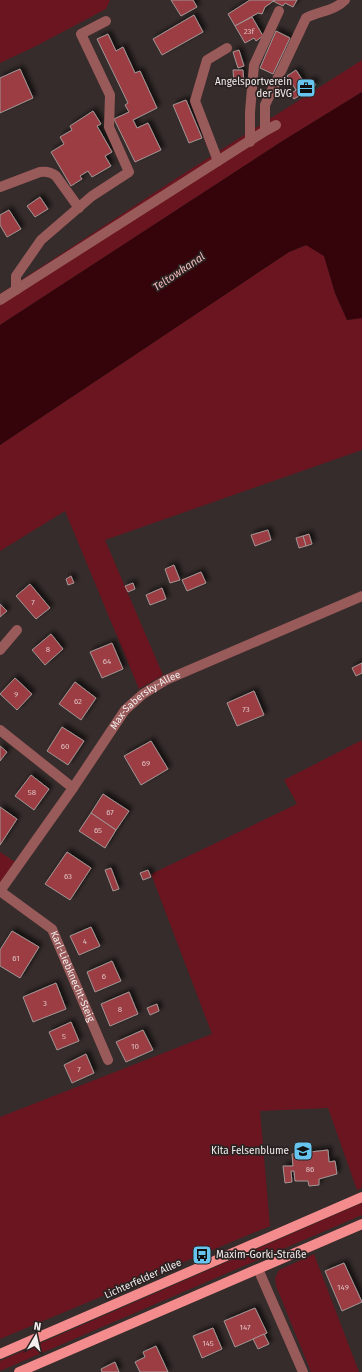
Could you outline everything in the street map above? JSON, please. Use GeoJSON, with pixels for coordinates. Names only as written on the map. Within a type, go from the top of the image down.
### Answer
{"type":"FeatureCollection","features":[{"type":"Feature","properties":{"kind":"main road","name":"Lichterfelder Allee"},"geometry":{"type":"LineString","coordinates":[[0,1354],[362,1197]]}},
{"type":"Feature","properties":{"kind":"main road"},"geometry":{"type":"LineString","coordinates":[[19,1372],[362,1224]]}},
{"type":"Feature","properties":{"kind":"street"},"geometry":{"type":"LineString","coordinates":[[265,131],[265,105],[306,18],[314,13],[340,6],[345,0]]}},
{"type":"Feature","properties":{"kind":"street"},"geometry":{"type":"LineString","coordinates":[[250,142],[250,112],[254,65],[279,11]]}},
{"type":"Feature","properties":{"kind":"street"},"geometry":{"type":"LineString","coordinates":[[16,290],[16,276],[41,240],[92,196],[129,172],[109,127],[110,95],[81,34],[106,21]]}},
{"type":"Feature","properties":{"kind":"street"},"geometry":{"type":"LineString","coordinates":[[218,161],[195,101],[207,60],[227,48]]}},
{"type":"Feature","properties":{"kind":"street"},"geometry":{"type":"LineString","coordinates":[[0,300],[276,125]]}},
{"type":"Feature","properties":{"kind":"street"},"geometry":{"type":"LineString","coordinates":[[0,187],[40,172],[52,172],[78,208]]}},
{"type":"Feature","properties":{"kind":"street","name":"Max-Sabersky-Allee"},"geometry":{"type":"LineString","coordinates":[[0,891],[73,788],[125,710],[143,694],[166,680],[362,596]]}},
{"type":"Feature","properties":{"kind":"street"},"geometry":{"type":"LineString","coordinates":[[0,650],[17,630]]}},
{"type":"Feature","properties":{"kind":"street"},"geometry":{"type":"LineString","coordinates":[[0,730],[73,788]]}},
{"type":"Feature","properties":{"kind":"street","name":"Karl-Liebknecht-Steig"},"geometry":{"type":"LineString","coordinates":[[0,891],[52,929],[108,1060]]}},
{"type":"Feature","properties":{"kind":"street"},"geometry":{"type":"LineString","coordinates":[[258,1269],[303,1372]]}},
{"type":"Feature","properties":{"kind":"shaded area"},"geometry":{"type":"Polygon","coordinates":[[[0,0],[110,0],[106,9],[0,63],[0,0]]]}},
{"type":"Feature","properties":{"kind":"shaded area"},"geometry":{"type":"Polygon","coordinates":[[[362,60],[362,92],[284,140],[0,325],[0,294],[177,178],[362,60]]]}},
{"type":"Feature","properties":{"kind":"shaded area"},"geometry":{"type":"Polygon","coordinates":[[[307,245],[324,256],[335,293],[347,320],[362,318],[362,450],[105,540],[163,675],[139,689],[65,511],[0,551],[0,445],[289,252],[307,245]]]}},
{"type":"Feature","properties":{"kind":"shaded area"},"geometry":{"type":"Polygon","coordinates":[[[362,740],[362,1188],[357,1190],[328,1108],[260,1111],[270,1226],[0,1339],[0,1117],[212,1034],[151,874],[297,804],[284,780],[362,740]]]}},
{"type":"Feature","properties":{"kind":"shaded area"},"geometry":{"type":"Polygon","coordinates":[[[0,852],[15,862],[0,885],[0,852]]]}},
{"type":"Feature","properties":{"kind":"shaded area"},"geometry":{"type":"Polygon","coordinates":[[[362,1203],[362,1215],[0,1371],[0,1361],[362,1203]]]}},
{"type":"Feature","properties":{"kind":"shaded area"},"geometry":{"type":"Polygon","coordinates":[[[314,1254],[359,1372],[311,1372],[276,1286],[275,1278],[279,1270],[314,1254]]]}},
{"type":"Feature","properties":{"kind":"water","name":"Teltowkanal"},"geometry":{"type":"Polygon","coordinates":[[[362,92],[362,318],[347,320],[335,293],[324,256],[306,245],[289,252],[0,445],[0,325],[284,140],[362,92]]]}},
{"type":"Feature","properties":{"kind":"building"},"geometry":{"type":"Polygon","coordinates":[[[171,0],[193,0],[197,7],[181,16],[171,0]]]}},
{"type":"Feature","properties":{"kind":"building"},"geometry":{"type":"Polygon","coordinates":[[[250,0],[275,0],[265,7],[262,14],[258,13],[235,26],[228,14],[250,0]]]}},
{"type":"Feature","properties":{"kind":"building"},"geometry":{"type":"Polygon","coordinates":[[[297,0],[293,7],[285,3],[283,6],[273,1],[297,0]]]}},
{"type":"Feature","properties":{"kind":"building"},"geometry":{"type":"Polygon","coordinates":[[[194,15],[203,32],[162,55],[153,39],[194,15]]]}},
{"type":"Feature","properties":{"kind":"building"},"geometry":{"type":"Polygon","coordinates":[[[252,17],[263,36],[256,41],[254,38],[245,43],[235,26],[252,17]]]}},
{"type":"Feature","properties":{"kind":"building"},"geometry":{"type":"Polygon","coordinates":[[[276,31],[290,38],[273,74],[260,68],[276,31]]]}},
{"type":"Feature","properties":{"kind":"building"},"geometry":{"type":"Polygon","coordinates":[[[108,34],[116,51],[123,47],[135,73],[140,71],[157,108],[133,120],[137,128],[148,123],[161,150],[135,162],[114,119],[129,112],[125,105],[128,103],[97,39],[108,34]]]}},
{"type":"Feature","properties":{"kind":"building"},"geometry":{"type":"Polygon","coordinates":[[[239,50],[244,66],[238,68],[233,52],[239,50]]]}},
{"type":"Feature","properties":{"kind":"building"},"geometry":{"type":"Polygon","coordinates":[[[20,69],[33,98],[0,113],[0,78],[20,69]]]}},
{"type":"Feature","properties":{"kind":"building"},"geometry":{"type":"Polygon","coordinates":[[[233,70],[243,70],[244,84],[234,85],[233,70]]]}},
{"type":"Feature","properties":{"kind":"building"},"geometry":{"type":"Polygon","coordinates":[[[296,70],[305,84],[296,90],[287,76],[296,70]]]}},
{"type":"Feature","properties":{"kind":"building","name":"Angelsportverein der BVG"},"geometry":{"type":"Polygon","coordinates":[[[312,80],[316,85],[294,99],[290,94],[312,80]]]}},
{"type":"Feature","properties":{"kind":"building"},"geometry":{"type":"Polygon","coordinates":[[[186,100],[202,138],[189,143],[173,105],[186,100]]]}},
{"type":"Feature","properties":{"kind":"building"},"geometry":{"type":"Polygon","coordinates":[[[93,111],[101,124],[97,126],[112,152],[105,156],[111,166],[92,177],[88,171],[80,176],[82,179],[71,186],[51,152],[64,144],[60,137],[72,130],[70,126],[93,111]]]}},
{"type":"Feature","properties":{"kind":"building"},"geometry":{"type":"Polygon","coordinates":[[[40,197],[48,209],[35,217],[27,206],[40,197]]]}},
{"type":"Feature","properties":{"kind":"building"},"geometry":{"type":"Polygon","coordinates":[[[9,210],[21,229],[7,237],[0,225],[0,215],[9,210]]]}},
{"type":"Feature","properties":{"kind":"building"},"geometry":{"type":"Polygon","coordinates":[[[268,530],[271,540],[255,546],[251,535],[268,530]]]}},
{"type":"Feature","properties":{"kind":"building"},"geometry":{"type":"Polygon","coordinates":[[[309,534],[312,544],[306,546],[303,536],[309,534]]]}},
{"type":"Feature","properties":{"kind":"building"},"geometry":{"type":"Polygon","coordinates":[[[303,536],[306,546],[299,548],[296,538],[303,536]]]}},
{"type":"Feature","properties":{"kind":"building"},"geometry":{"type":"Polygon","coordinates":[[[174,565],[180,580],[170,583],[165,569],[174,565]]]}},
{"type":"Feature","properties":{"kind":"building"},"geometry":{"type":"Polygon","coordinates":[[[201,572],[206,583],[187,591],[182,580],[201,572]]]}},
{"type":"Feature","properties":{"kind":"building"},"geometry":{"type":"Polygon","coordinates":[[[71,576],[74,583],[68,585],[66,579],[71,576]]]}},
{"type":"Feature","properties":{"kind":"building"},"geometry":{"type":"Polygon","coordinates":[[[133,583],[135,589],[128,592],[125,586],[133,583]]]}},
{"type":"Feature","properties":{"kind":"building"},"geometry":{"type":"Polygon","coordinates":[[[30,584],[50,608],[36,619],[16,596],[30,584]]]}},
{"type":"Feature","properties":{"kind":"building"},"geometry":{"type":"Polygon","coordinates":[[[162,588],[166,599],[150,605],[146,595],[162,588]]]}},
{"type":"Feature","properties":{"kind":"building"},"geometry":{"type":"Polygon","coordinates":[[[0,604],[7,611],[0,617],[0,604]]]}},
{"type":"Feature","properties":{"kind":"building"},"geometry":{"type":"Polygon","coordinates":[[[51,634],[63,649],[45,665],[32,650],[51,634]]]}},
{"type":"Feature","properties":{"kind":"building"},"geometry":{"type":"Polygon","coordinates":[[[112,643],[123,669],[102,678],[90,652],[112,643]]]}},
{"type":"Feature","properties":{"kind":"building"},"geometry":{"type":"Polygon","coordinates":[[[362,663],[362,673],[356,676],[352,668],[362,663]]]}},
{"type":"Feature","properties":{"kind":"building"},"geometry":{"type":"Polygon","coordinates":[[[15,678],[32,694],[17,710],[0,694],[15,678]]]}},
{"type":"Feature","properties":{"kind":"building"},"geometry":{"type":"Polygon","coordinates":[[[75,682],[96,698],[81,720],[59,704],[75,682]]]}},
{"type":"Feature","properties":{"kind":"building"},"geometry":{"type":"Polygon","coordinates":[[[254,691],[264,715],[237,726],[227,703],[254,691]]]}},
{"type":"Feature","properties":{"kind":"building"},"geometry":{"type":"Polygon","coordinates":[[[62,727],[84,741],[68,765],[47,751],[62,727]]]}},
{"type":"Feature","properties":{"kind":"building"},"geometry":{"type":"Polygon","coordinates":[[[151,741],[168,769],[141,785],[124,756],[151,741]]]}},
{"type":"Feature","properties":{"kind":"building"},"geometry":{"type":"Polygon","coordinates":[[[0,746],[7,752],[0,761],[0,746]]]}},
{"type":"Feature","properties":{"kind":"building"},"geometry":{"type":"Polygon","coordinates":[[[31,775],[49,789],[34,810],[15,796],[31,775]]]}},
{"type":"Feature","properties":{"kind":"building"},"geometry":{"type":"Polygon","coordinates":[[[103,794],[129,811],[116,830],[91,813],[103,794]]]}},
{"type":"Feature","properties":{"kind":"building"},"geometry":{"type":"Polygon","coordinates":[[[0,807],[17,819],[0,845],[0,807]]]}},
{"type":"Feature","properties":{"kind":"building"},"geometry":{"type":"Polygon","coordinates":[[[91,813],[116,830],[105,848],[79,831],[91,813]]]}},
{"type":"Feature","properties":{"kind":"building"},"geometry":{"type":"Polygon","coordinates":[[[67,852],[91,868],[70,900],[45,884],[67,852]]]}},
{"type":"Feature","properties":{"kind":"building"},"geometry":{"type":"Polygon","coordinates":[[[111,868],[119,889],[113,891],[105,870],[111,868]]]}},
{"type":"Feature","properties":{"kind":"building"},"geometry":{"type":"Polygon","coordinates":[[[148,870],[151,877],[143,880],[140,873],[148,870]]]}},
{"type":"Feature","properties":{"kind":"building"},"geometry":{"type":"Polygon","coordinates":[[[91,927],[100,946],[79,955],[70,936],[91,927]]]}},
{"type":"Feature","properties":{"kind":"building"},"geometry":{"type":"Polygon","coordinates":[[[12,931],[39,947],[20,978],[0,966],[0,950],[12,931]]]}},
{"type":"Feature","properties":{"kind":"building"},"geometry":{"type":"Polygon","coordinates":[[[112,961],[121,981],[95,992],[87,972],[112,961]]]}},
{"type":"Feature","properties":{"kind":"building"},"geometry":{"type":"Polygon","coordinates":[[[56,983],[66,1009],[33,1022],[23,997],[56,983]]]}},
{"type":"Feature","properties":{"kind":"building"},"geometry":{"type":"Polygon","coordinates":[[[129,992],[138,1014],[110,1026],[101,1004],[129,992]]]}},
{"type":"Feature","properties":{"kind":"building"},"geometry":{"type":"Polygon","coordinates":[[[157,1004],[159,1011],[150,1015],[147,1008],[157,1004]]]}},
{"type":"Feature","properties":{"kind":"building"},"geometry":{"type":"Polygon","coordinates":[[[71,1022],[79,1041],[57,1050],[49,1032],[71,1022]]]}},
{"type":"Feature","properties":{"kind":"building"},"geometry":{"type":"Polygon","coordinates":[[[143,1030],[153,1050],[126,1062],[116,1042],[143,1030]]]}},
{"type":"Feature","properties":{"kind":"building"},"geometry":{"type":"Polygon","coordinates":[[[86,1054],[94,1073],[72,1083],[64,1065],[86,1054]]]}},
{"type":"Feature","properties":{"kind":"building"},"geometry":{"type":"Polygon","coordinates":[[[328,1150],[329,1162],[335,1161],[337,1174],[319,1179],[319,1185],[309,1186],[308,1181],[295,1181],[294,1171],[291,1171],[292,1182],[285,1183],[283,1166],[293,1166],[292,1154],[328,1150]]]}},
{"type":"Feature","properties":{"kind":"building"},"geometry":{"type":"Polygon","coordinates":[[[344,1263],[362,1302],[342,1311],[325,1271],[344,1263]]]}},
{"type":"Feature","properties":{"kind":"building"},"geometry":{"type":"Polygon","coordinates":[[[255,1308],[267,1333],[235,1347],[224,1321],[255,1308]]]}},
{"type":"Feature","properties":{"kind":"building"},"geometry":{"type":"Polygon","coordinates":[[[213,1328],[222,1349],[202,1358],[193,1336],[213,1328]]]}},
{"type":"Feature","properties":{"kind":"building"},"geometry":{"type":"Polygon","coordinates":[[[264,1334],[269,1344],[258,1349],[253,1339],[264,1334]]]}},
{"type":"Feature","properties":{"kind":"building"},"geometry":{"type":"Polygon","coordinates":[[[156,1346],[168,1372],[140,1372],[135,1362],[145,1357],[143,1352],[156,1346]]]}},
{"type":"Feature","properties":{"kind":"building"},"geometry":{"type":"Polygon","coordinates":[[[115,1362],[119,1372],[102,1372],[101,1369],[115,1362]]]}},
{"type":"Feature","properties":{"kind":"place","name":"Angelsportverein der BVG"},"geometry":{"type":"Point","coordinates":[306,88]}},
{"type":"Feature","properties":{"kind":"place","name":"Kita Felsenblume"},"geometry":{"type":"Point","coordinates":[303,1151]}},
{"type":"Feature","properties":{"kind":"place","name":"Maxim-Gorki-Straße"},"geometry":{"type":"Point","coordinates":[202,1255]}}]}
